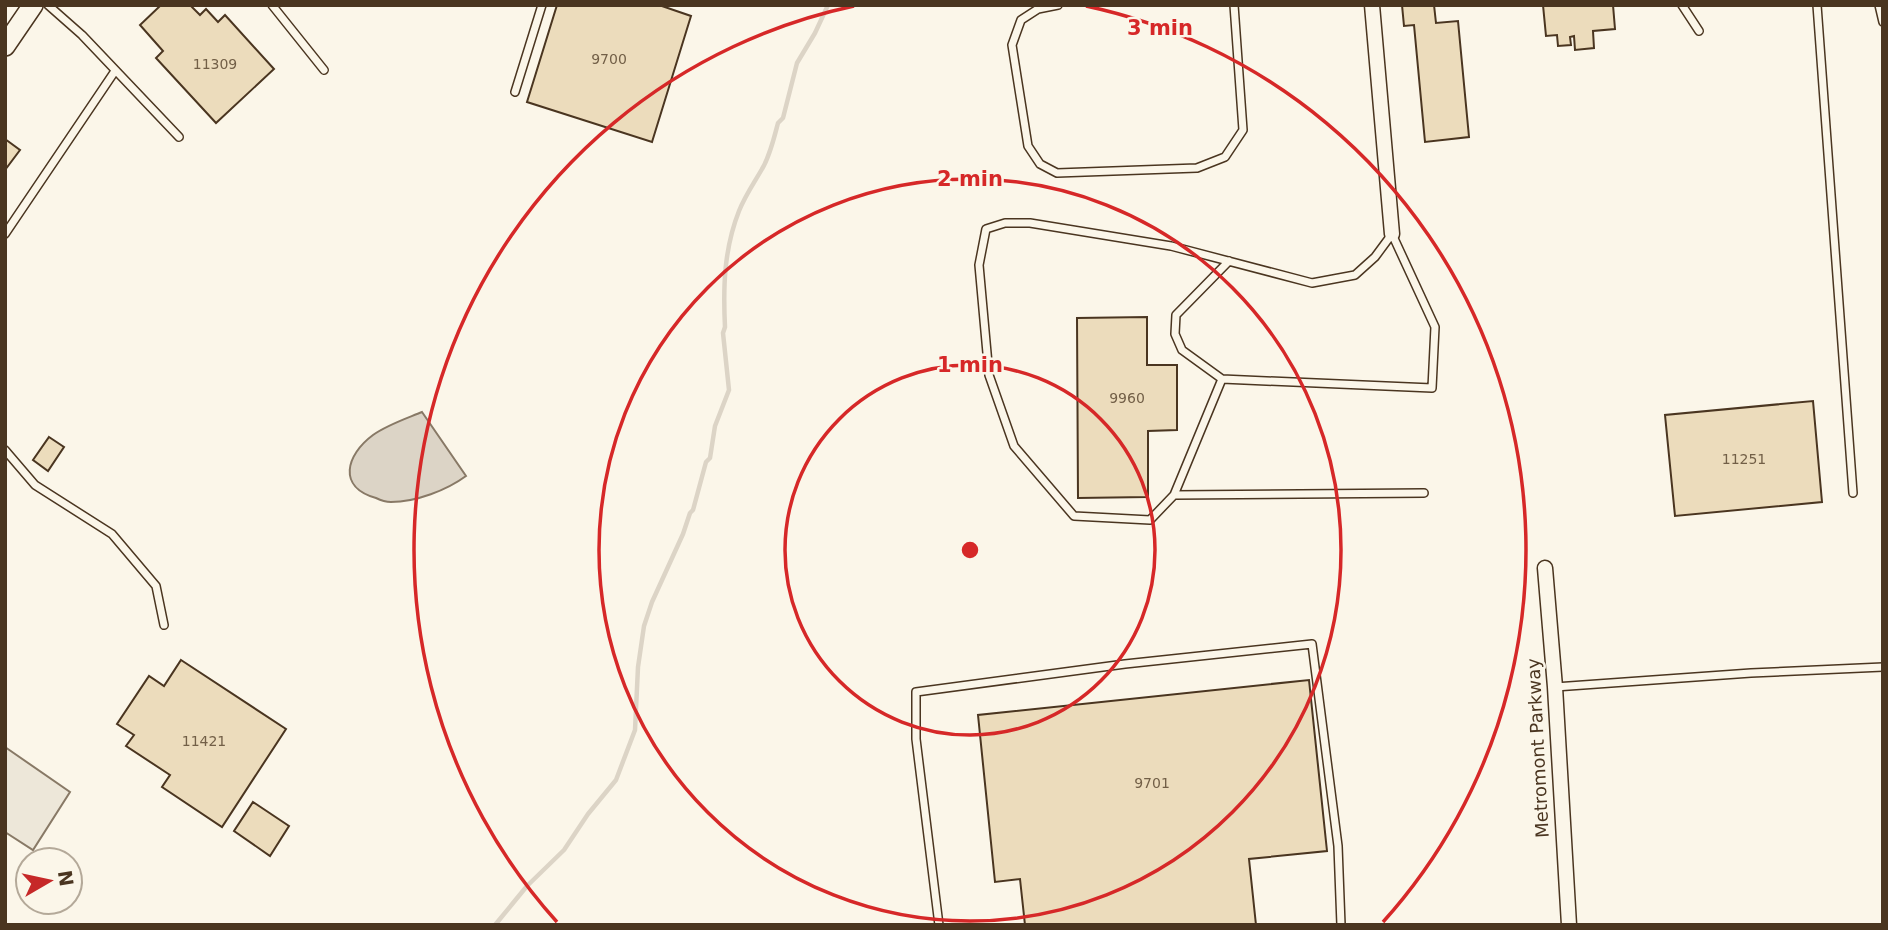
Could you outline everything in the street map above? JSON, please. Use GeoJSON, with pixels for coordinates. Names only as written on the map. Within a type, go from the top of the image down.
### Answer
{"type":"FeatureCollection","features":[{"type":"Feature","properties":{"kind":"main road"},"geometry":{"type":"LineString","coordinates":[[5,46],[33,5]]}},
{"type":"Feature","properties":{"kind":"street"},"geometry":{"type":"LineString","coordinates":[[1372,5],[1392,234]]}},
{"type":"Feature","properties":{"kind":"street","name":"Metromont Parkway"},"geometry":{"type":"LineString","coordinates":[[1545,568],[1569,925]]}},
{"type":"Feature","properties":{"kind":"lane"},"geometry":{"type":"LineString","coordinates":[[48,5],[82,35],[179,137]]}},
{"type":"Feature","properties":{"kind":"lane"},"geometry":{"type":"LineString","coordinates":[[272,5],[324,70]]}},
{"type":"Feature","properties":{"kind":"lane"},"geometry":{"type":"LineString","coordinates":[[515,92],[542,5]]}},
{"type":"Feature","properties":{"kind":"lane"},"geometry":{"type":"LineString","coordinates":[[1058,5],[1038,9],[1021,20],[1012,45],[1028,146],[1040,164],[1057,173],[1197,168],[1225,157],[1243,130],[1234,5]]}},
{"type":"Feature","properties":{"kind":"lane"},"geometry":{"type":"LineString","coordinates":[[1682,5],[1699,31]]}},
{"type":"Feature","properties":{"kind":"lane"},"geometry":{"type":"LineString","coordinates":[[1817,5],[1853,493]]}},
{"type":"Feature","properties":{"kind":"lane"},"geometry":{"type":"LineString","coordinates":[[1879,5],[1883,22]]}},
{"type":"Feature","properties":{"kind":"lane"},"geometry":{"type":"LineString","coordinates":[[5,234],[115,71]]}},
{"type":"Feature","properties":{"kind":"lane"},"geometry":{"type":"LineString","coordinates":[[1222,379],[1174,495],[1150,520],[1074,516],[1014,446],[989,375],[979,265],[986,229],[1004,223],[1030,223],[1171,246],[1229,261],[1312,283],[1355,275],[1375,257],[1392,234],[1435,327],[1433,388],[1222,379],[1182,350],[1175,334],[1176,314],[1229,261]]}},
{"type":"Feature","properties":{"kind":"lane"},"geometry":{"type":"LineString","coordinates":[[5,450],[35,485],[112,534],[156,586],[164,625]]}},
{"type":"Feature","properties":{"kind":"lane"},"geometry":{"type":"LineString","coordinates":[[1174,495],[1424,493]]}},
{"type":"Feature","properties":{"kind":"lane"},"geometry":{"type":"LineString","coordinates":[[939,925],[916,739],[916,692],[1125,664],[1312,644],[1338,846],[1341,925]]}},
{"type":"Feature","properties":{"kind":"lane"},"geometry":{"type":"LineString","coordinates":[[1555,687],[1883,667]]}},
{"type":"Feature","properties":{"kind":"shaded area"},"geometry":{"type":"Polygon","coordinates":[[[422,412],[466,476],[431,494],[401,501],[381,500],[355,486],[350,470],[352,461],[364,443],[384,428],[422,412]]]}},
{"type":"Feature","properties":{"kind":"shaded area"},"geometry":{"type":"Polygon","coordinates":[[[5,747],[70,792],[36,846],[27,846],[5,832],[5,747]]]}},
{"type":"Feature","properties":{"kind":"building"},"geometry":{"type":"Polygon","coordinates":[[[161,5],[190,5],[200,15],[206,9],[218,22],[225,15],[274,69],[216,123],[156,58],[163,51],[140,25],[161,5]]]}},
{"type":"Feature","properties":{"kind":"building"},"geometry":{"type":"Polygon","coordinates":[[[557,5],[659,5],[691,16],[652,142],[527,102],[557,5]]]}},
{"type":"Feature","properties":{"kind":"building"},"geometry":{"type":"Polygon","coordinates":[[[1402,5],[1434,5],[1436,23],[1458,21],[1469,137],[1425,142],[1414,25],[1404,26],[1402,5]]]}},
{"type":"Feature","properties":{"kind":"building"},"geometry":{"type":"Polygon","coordinates":[[[1543,5],[1613,5],[1615,29],[1593,31],[1594,48],[1575,50],[1574,36],[1570,37],[1571,45],[1558,46],[1557,35],[1546,36],[1543,5]]]}},
{"type":"Feature","properties":{"kind":"building"},"geometry":{"type":"Polygon","coordinates":[[[5,139],[20,150],[5,170],[5,139]]]}},
{"type":"Feature","properties":{"kind":"building"},"geometry":{"type":"Polygon","coordinates":[[[1147,317],[1147,365],[1177,365],[1177,430],[1148,431],[1148,497],[1078,498],[1077,318],[1147,317]]]}},
{"type":"Feature","properties":{"kind":"building"},"geometry":{"type":"Polygon","coordinates":[[[1813,401],[1822,502],[1675,516],[1665,415],[1813,401]]]}},
{"type":"Feature","properties":{"kind":"building"},"geometry":{"type":"Polygon","coordinates":[[[49,437],[64,447],[48,471],[33,460],[49,437]]]}},
{"type":"Feature","properties":{"kind":"building"},"geometry":{"type":"Polygon","coordinates":[[[181,660],[286,729],[222,827],[162,787],[170,775],[126,746],[134,735],[117,724],[149,676],[164,686],[181,660]]]}},
{"type":"Feature","properties":{"kind":"building"},"geometry":{"type":"Polygon","coordinates":[[[1309,680],[1327,851],[1249,859],[1256,925],[1025,925],[1020,879],[995,882],[978,715],[1309,680]]]}},
{"type":"Feature","properties":{"kind":"building"},"geometry":{"type":"Polygon","coordinates":[[[253,802],[289,826],[270,856],[234,831],[253,802]]]}},
{"type":"Feature","properties":{"kind":"waterway"},"geometry":{"type":"LineString","coordinates":[[495,925],[527,886],[564,850],[588,814],[616,780],[635,730],[638,667],[644,626],[693,510],[706,462],[710,458],[715,426],[729,390],[723,333],[730,240],[741,205],[765,164],[778,123],[783,118],[797,63],[828,5]]}}]}
